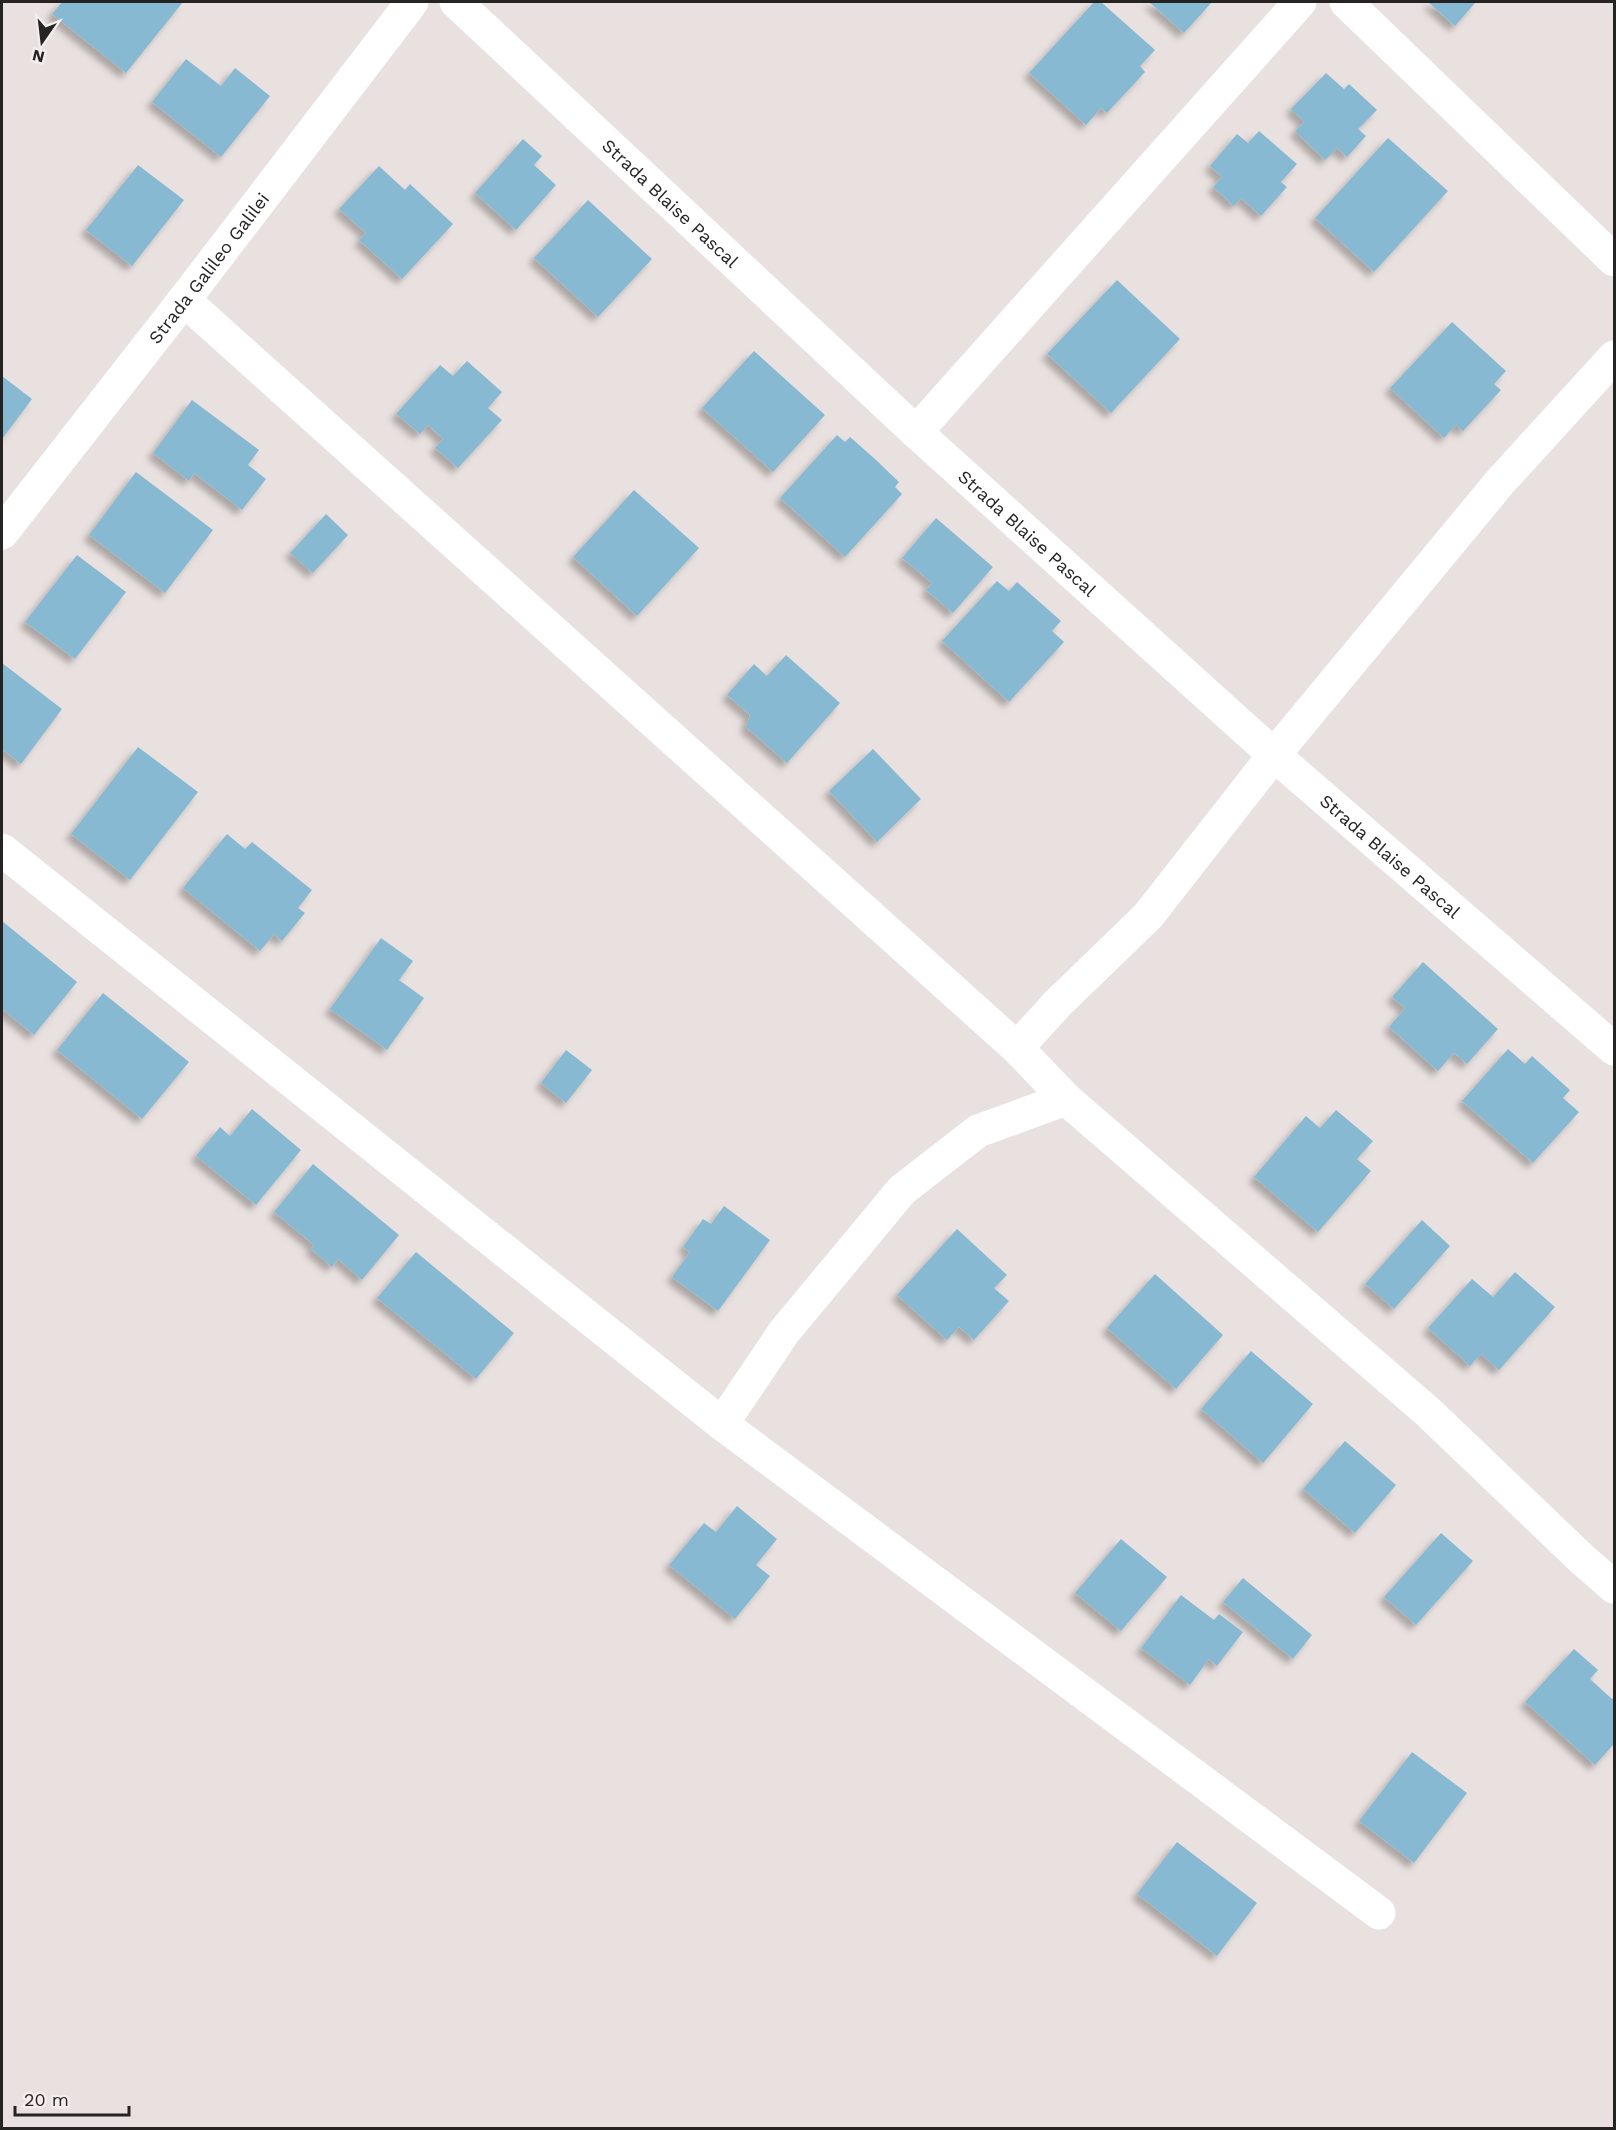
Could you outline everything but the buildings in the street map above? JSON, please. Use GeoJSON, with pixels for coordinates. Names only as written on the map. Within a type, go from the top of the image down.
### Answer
{"type":"FeatureCollection","features":[{"type":"Feature","properties":{"kind":"street","name":"Strada Galileo Galilei"},"geometry":{"type":"LineString","coordinates":[[2,533],[412,2]]}},
{"type":"Feature","properties":{"kind":"street","name":"Strada Blaise Pascal"},"geometry":{"type":"LineString","coordinates":[[456,2],[916,432],[1274,755],[1614,1049]]}},
{"type":"Feature","properties":{"kind":"street"},"geometry":{"type":"LineString","coordinates":[[916,432],[1300,2]]}},
{"type":"Feature","properties":{"kind":"street"},"geometry":{"type":"LineString","coordinates":[[1346,2],[1614,260]]}},
{"type":"Feature","properties":{"kind":"street"},"geometry":{"type":"LineString","coordinates":[[184,300],[1017,1048],[1066,1099],[1428,1412],[1582,1560],[1614,1587]]}},
{"type":"Feature","properties":{"kind":"street"},"geometry":{"type":"LineString","coordinates":[[1017,1048],[1058,1003],[1148,916],[1274,755],[1500,482],[1614,357]]}},
{"type":"Feature","properties":{"kind":"street"},"geometry":{"type":"LineString","coordinates":[[2,850],[722,1424],[1379,1913]]}},
{"type":"Feature","properties":{"kind":"street"},"geometry":{"type":"LineString","coordinates":[[722,1424],[784,1332],[902,1190],[978,1131],[1066,1099]]}}]}
